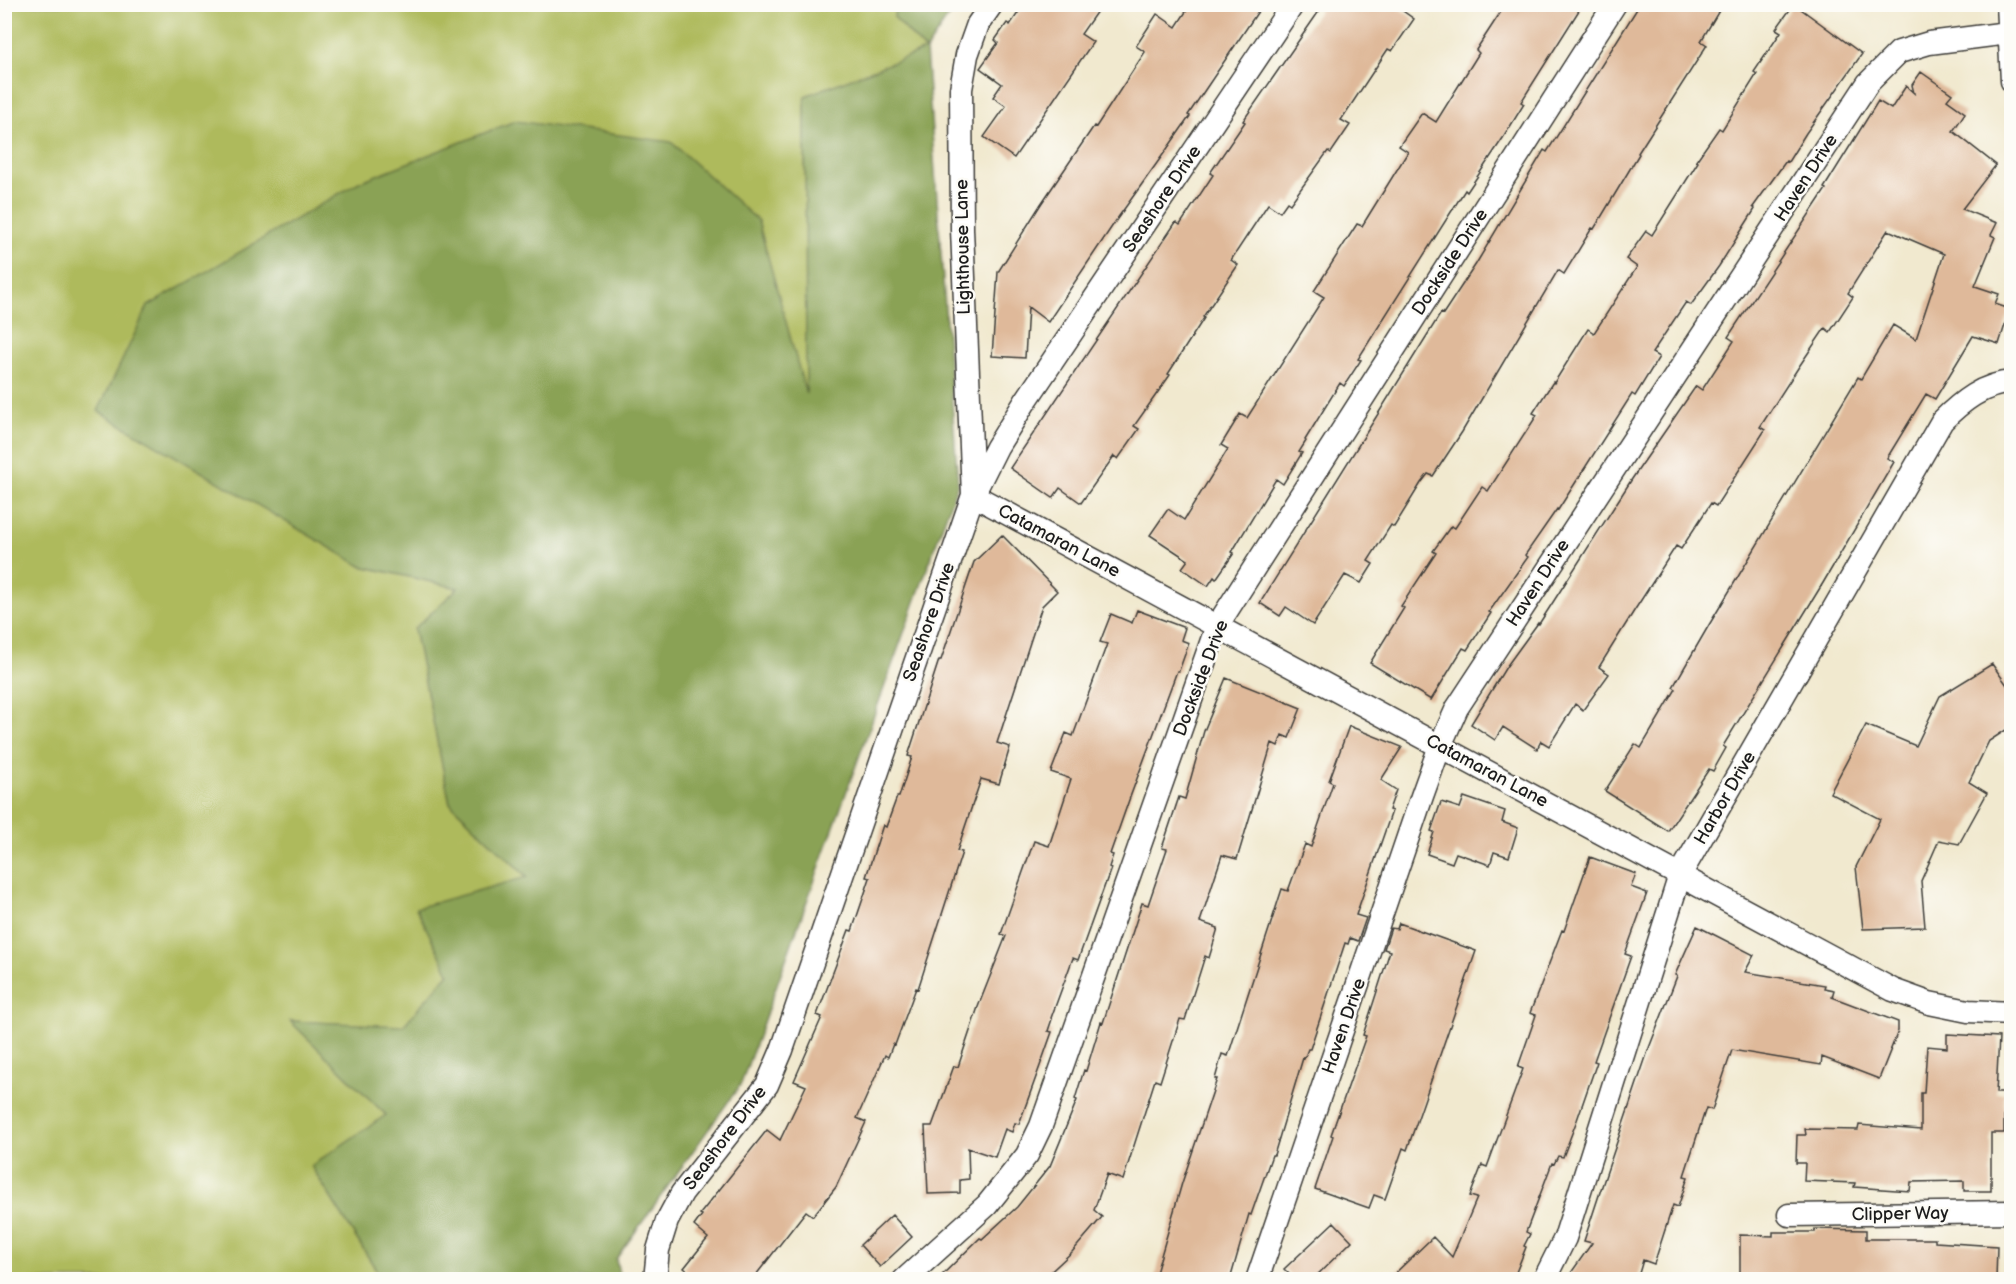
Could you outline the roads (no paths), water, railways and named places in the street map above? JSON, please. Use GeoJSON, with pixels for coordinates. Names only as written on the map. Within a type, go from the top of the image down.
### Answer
{"type":"FeatureCollection","features":[{"type":"Feature","properties":{"kind":"street","name":"Lighthouse Lane"},"geometry":{"type":"LineString","coordinates":[[973,495],[962,241],[961,89],[967,55],[978,24],[992,4]]}},
{"type":"Feature","properties":{"kind":"street","name":"Seashore Drive"},"geometry":{"type":"LineString","coordinates":[[655,1280],[658,1250],[667,1221],[677,1203],[767,1084],[782,1050],[973,495],[997,447],[1293,4]]}},
{"type":"Feature","properties":{"kind":"street","name":"Dockside Drive"},"geometry":{"type":"LineString","coordinates":[[904,1280],[987,1205],[1027,1155],[1036,1136],[1217,626],[1615,4]]}},
{"type":"Feature","properties":{"kind":"street"},"geometry":{"type":"LineString","coordinates":[[2008,4],[2012,81]]}},
{"type":"Feature","properties":{"kind":"street","name":"Haven Drive"},"geometry":{"type":"LineString","coordinates":[[1257,1280],[1440,746],[1457,708],[1868,83],[1899,52],[1929,43],[2008,33]]}},
{"type":"Feature","properties":{"kind":"street","name":"Harbor Drive"},"geometry":{"type":"LineString","coordinates":[[1544,1280],[1565,1238],[1680,875],[1942,421],[1964,399],[1999,383],[2012,382]]}},
{"type":"Feature","properties":{"kind":"street","name":"Catamaran Lane"},"geometry":{"type":"LineString","coordinates":[[973,495],[1893,990],[1929,1003],[1968,1011],[2012,1013]]}},
{"type":"Feature","properties":{"kind":"street","name":"Clipper Way"},"geometry":{"type":"LineString","coordinates":[[1789,1215],[2012,1212]]}}]}
